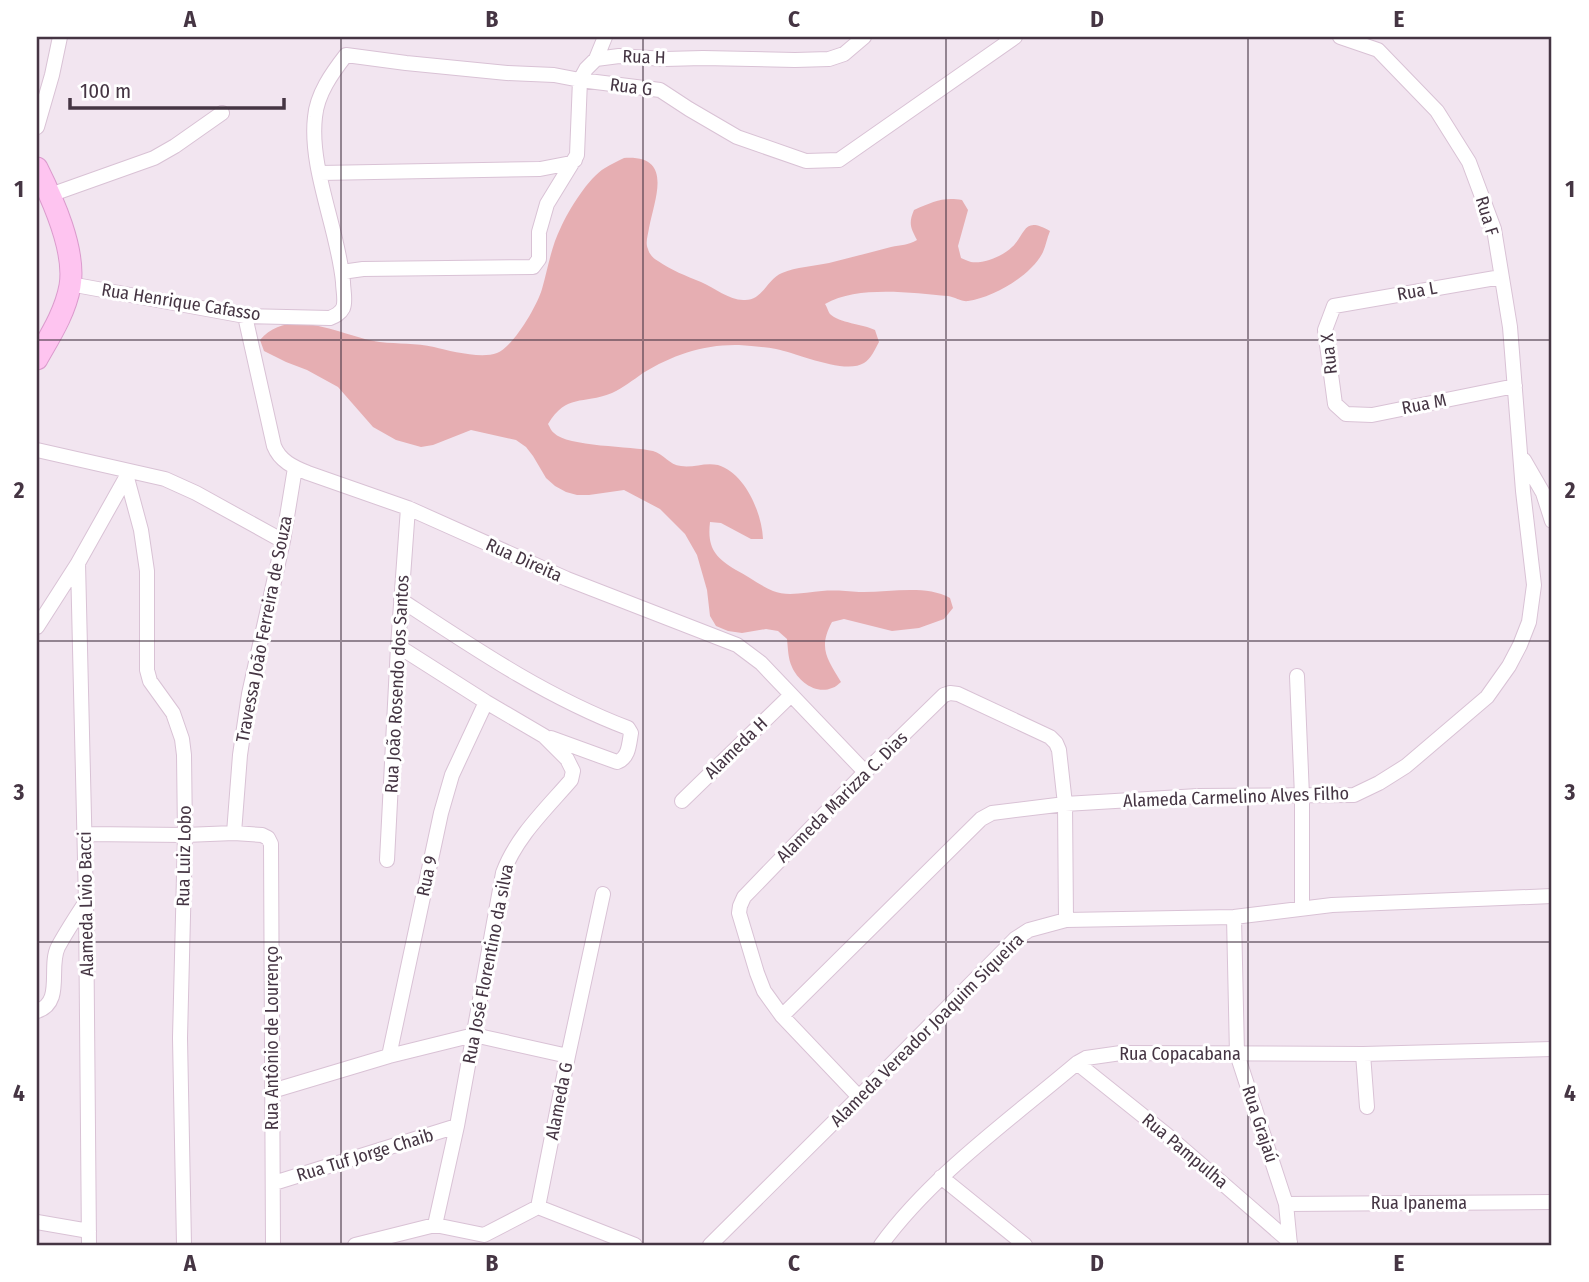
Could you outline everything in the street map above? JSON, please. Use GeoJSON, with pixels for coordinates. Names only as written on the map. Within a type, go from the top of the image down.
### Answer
{"type":"FeatureCollection","features":[{"type":"Feature","properties":{"kind":"main road"},"geometry":{"type":"LineString","coordinates":[[37,168],[50,195],[69,250],[71,284],[57,324],[37,359]]}},
{"type":"Feature","properties":{"kind":"street"},"geometry":{"type":"LineString","coordinates":[[37,127],[61,37]]}},
{"type":"Feature","properties":{"kind":"street"},"geometry":{"type":"LineString","coordinates":[[596,59],[605,37]]}},
{"type":"Feature","properties":{"kind":"street","name":"Rua H"},"geometry":{"type":"LineString","coordinates":[[580,80],[596,59],[619,55],[665,59],[829,59],[844,54],[864,37]]}},
{"type":"Feature","properties":{"kind":"street","name":"Rua G"},"geometry":{"type":"LineString","coordinates":[[580,80],[660,90],[737,137],[806,161],[839,160],[1015,37]]}},
{"type":"Feature","properties":{"kind":"street","name":"Rua F"},"geometry":{"type":"LineString","coordinates":[[1340,37],[1377,50],[1437,111],[1469,162],[1494,229],[1510,327],[1521,456]]}},
{"type":"Feature","properties":{"kind":"street","name":"Rua Henrique Cafasso"},"geometry":{"type":"LineString","coordinates":[[71,284],[245,316],[330,318],[343,308],[342,272],[314,139],[315,115],[331,75],[346,55],[507,73],[554,75],[580,80]]}},
{"type":"Feature","properties":{"kind":"street"},"geometry":{"type":"LineString","coordinates":[[342,272],[376,269],[533,267],[539,259],[538,232],[547,204],[577,155],[580,80]]}},
{"type":"Feature","properties":{"kind":"street"},"geometry":{"type":"LineString","coordinates":[[50,195],[154,158],[222,113]]}},
{"type":"Feature","properties":{"kind":"street"},"geometry":{"type":"LineString","coordinates":[[320,173],[540,169],[575,160]]}},
{"type":"Feature","properties":{"kind":"street","name":"Rua L"},"geometry":{"type":"LineString","coordinates":[[1334,306],[1501,277]]}},
{"type":"Feature","properties":{"kind":"street","name":"Rua X"},"geometry":{"type":"LineString","coordinates":[[1334,306],[1325,330],[1335,404]]}},
{"type":"Feature","properties":{"kind":"street"},"geometry":{"type":"LineString","coordinates":[[245,316],[274,446],[278,454],[295,468]]}},
{"type":"Feature","properties":{"kind":"street","name":"Rua M"},"geometry":{"type":"LineString","coordinates":[[1335,404],[1346,414],[1373,415],[1515,386]]}},
{"type":"Feature","properties":{"kind":"street"},"geometry":{"type":"LineString","coordinates":[[37,450],[128,474],[165,479],[283,541]]}},
{"type":"Feature","properties":{"kind":"street"},"geometry":{"type":"LineString","coordinates":[[1521,456],[1543,493],[1552,521]]}},
{"type":"Feature","properties":{"kind":"street","name":"Alameda Carmelino Alves Filho"},"geometry":{"type":"LineString","coordinates":[[782,1016],[981,820],[992,813],[1065,804],[1198,796],[1354,795],[1406,766],[1487,697],[1509,666],[1529,622],[1534,586],[1521,456]]}},
{"type":"Feature","properties":{"kind":"street","name":"Rua Direita"},"geometry":{"type":"LineString","coordinates":[[295,468],[408,508],[567,579],[737,645],[761,663],[865,772]]}},
{"type":"Feature","properties":{"kind":"street","name":"Travessa João Ferreira de Souza"},"geometry":{"type":"LineString","coordinates":[[234,832],[240,755],[249,694],[283,541],[295,468]]}},
{"type":"Feature","properties":{"kind":"street"},"geometry":{"type":"LineString","coordinates":[[37,627],[78,563],[128,474]]}},
{"type":"Feature","properties":{"kind":"street","name":"Rua Luiz Lobo"},"geometry":{"type":"LineString","coordinates":[[128,474],[147,571],[149,681],[173,713],[182,739],[185,835],[180,1038],[184,1245]]}},
{"type":"Feature","properties":{"kind":"street","name":"Rua João Rosendo dos Santos"},"geometry":{"type":"LineString","coordinates":[[387,860],[408,508]]}},
{"type":"Feature","properties":{"kind":"street","name":"Alameda Lívio Bacci"},"geometry":{"type":"LineString","coordinates":[[78,563],[85,834],[89,1238]]}},
{"type":"Feature","properties":{"kind":"street"},"geometry":{"type":"LineString","coordinates":[[401,600],[559,698],[628,729],[631,733],[624,758],[617,762],[544,736]]}},
{"type":"Feature","properties":{"kind":"street","name":"Rua José Florentino da silva"},"geometry":{"type":"LineString","coordinates":[[398,646],[544,736],[567,759],[572,766],[573,775],[520,839],[509,856],[503,873],[457,1126],[435,1226]]}},
{"type":"Feature","properties":{"kind":"street"},"geometry":{"type":"LineString","coordinates":[[1297,676],[1302,796],[1302,908]]}},
{"type":"Feature","properties":{"kind":"street","name":"Alameda Marizza C. Dias"},"geometry":{"type":"LineString","coordinates":[[782,1016],[764,991],[757,973],[739,913],[744,897],[944,695],[958,694],[1049,737],[1056,743],[1065,804]]}},
{"type":"Feature","properties":{"kind":"street","name":"Alameda H"},"geometry":{"type":"LineString","coordinates":[[682,801],[791,695]]}},
{"type":"Feature","properties":{"kind":"street","name":"Rua 9"},"geometry":{"type":"LineString","coordinates":[[389,1056],[441,813],[453,775],[486,702]]}},
{"type":"Feature","properties":{"kind":"street"},"geometry":{"type":"LineString","coordinates":[[1065,804],[1066,920]]}},
{"type":"Feature","properties":{"kind":"street"},"geometry":{"type":"LineString","coordinates":[[85,834],[185,835],[234,832]]}},
{"type":"Feature","properties":{"kind":"street","name":"Rua Antônio de Lourenço"},"geometry":{"type":"LineString","coordinates":[[234,832],[268,838],[272,852],[273,1245]]}},
{"type":"Feature","properties":{"kind":"street","name":"Alameda G"},"geometry":{"type":"LineString","coordinates":[[538,1207],[603,894]]}},
{"type":"Feature","properties":{"kind":"street","name":"Alameda Vereador Joaquim Siqueira"},"geometry":{"type":"LineString","coordinates":[[710,1245],[1014,939],[1029,930],[1066,920],[1234,917],[1357,904],[1552,896]]}},
{"type":"Feature","properties":{"kind":"street"},"geometry":{"type":"LineString","coordinates":[[37,1011],[50,1003],[53,994],[54,958],[86,902]]}},
{"type":"Feature","properties":{"kind":"street","name":"Rua Grajaú"},"geometry":{"type":"LineString","coordinates":[[1234,917],[1237,1054],[1286,1204],[1290,1244]]}},
{"type":"Feature","properties":{"kind":"street"},"geometry":{"type":"LineString","coordinates":[[782,1016],[859,1097]]}},
{"type":"Feature","properties":{"kind":"street"},"geometry":{"type":"LineString","coordinates":[[272,1091],[389,1056],[474,1035],[568,1056]]}},
{"type":"Feature","properties":{"kind":"street","name":"Rua Copacabana"},"geometry":{"type":"LineString","coordinates":[[881,1245],[893,1228],[941,1177],[1086,1058],[1121,1053],[1363,1054],[1552,1049]]}},
{"type":"Feature","properties":{"kind":"street"},"geometry":{"type":"LineString","coordinates":[[1363,1054],[1367,1107]]}},
{"type":"Feature","properties":{"kind":"street","name":"Rua Pampulha"},"geometry":{"type":"LineString","coordinates":[[1077,1063],[1167,1135],[1290,1244]]}},
{"type":"Feature","properties":{"kind":"street","name":"Rua Tuf Jorge Chaib"},"geometry":{"type":"LineString","coordinates":[[274,1184],[457,1126]]}},
{"type":"Feature","properties":{"kind":"street"},"geometry":{"type":"LineString","coordinates":[[941,1177],[1025,1245]]}},
{"type":"Feature","properties":{"kind":"street","name":"Rua Ipanema"},"geometry":{"type":"LineString","coordinates":[[1286,1204],[1552,1202]]}},
{"type":"Feature","properties":{"kind":"street"},"geometry":{"type":"LineString","coordinates":[[355,1245],[435,1226],[486,1240],[538,1207],[635,1245]]}},
{"type":"Feature","properties":{"kind":"street"},"geometry":{"type":"LineString","coordinates":[[37,1222],[89,1238]]}},
{"type":"Feature","properties":{"kind":"shaded area"},"geometry":{"type":"Polygon","coordinates":[[[624,158],[650,163],[658,180],[647,242],[652,256],[673,270],[739,300],[756,297],[772,280],[787,271],[914,242],[917,240],[911,219],[914,210],[938,201],[962,200],[968,210],[958,246],[961,258],[971,262],[987,261],[1004,253],[1030,226],[1035,225],[1050,231],[1043,252],[1030,269],[1011,284],[978,299],[966,301],[948,296],[869,292],[838,298],[825,304],[834,317],[875,330],[879,342],[864,363],[856,366],[833,365],[776,349],[748,346],[726,345],[701,349],[665,361],[612,393],[569,404],[555,414],[548,424],[561,438],[572,441],[653,451],[681,466],[713,464],[728,469],[750,495],[759,518],[763,539],[751,539],[721,523],[710,522],[711,545],[718,556],[729,565],[773,591],[791,594],[918,590],[950,598],[953,608],[944,619],[919,628],[892,631],[844,619],[832,622],[826,639],[826,653],[841,682],[833,688],[820,690],[799,677],[791,664],[787,639],[778,631],[766,629],[742,633],[716,626],[710,616],[707,590],[697,555],[685,534],[660,509],[624,490],[589,495],[566,492],[546,478],[526,447],[516,440],[471,430],[421,447],[396,440],[373,427],[338,387],[264,351],[260,340],[272,330],[286,324],[301,323],[380,342],[427,346],[474,355],[497,353],[517,334],[535,305],[552,250],[574,203],[599,173],[624,158]]]}}]}
